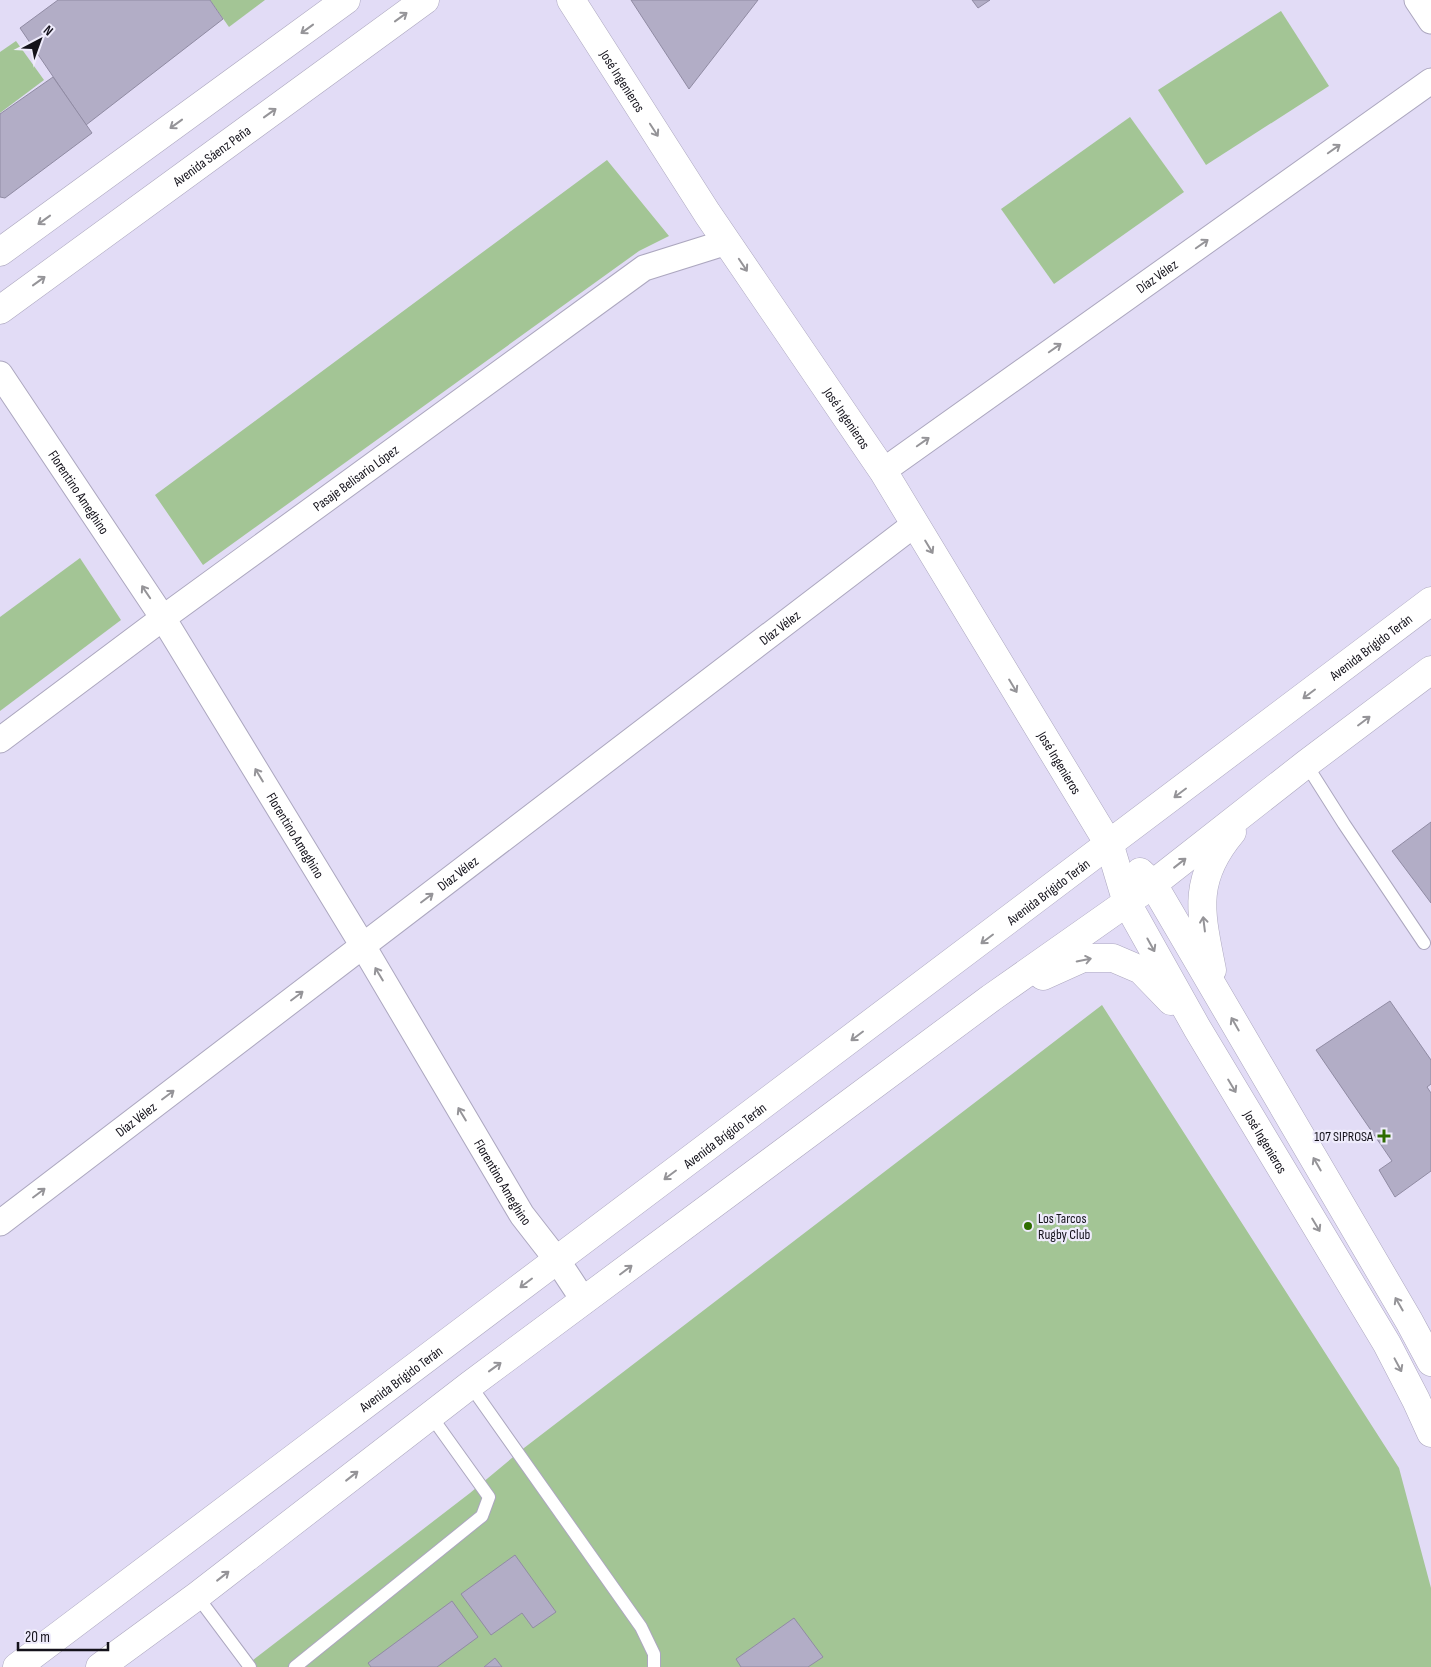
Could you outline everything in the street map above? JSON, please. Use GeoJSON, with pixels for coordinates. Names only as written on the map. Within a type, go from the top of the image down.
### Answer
{"type":"FeatureCollection","features":[{"type":"Feature","properties":{"kind":"main road"},"geometry":{"type":"LineString","coordinates":[[0,252],[346,0]]}},
{"type":"Feature","properties":{"kind":"main road","name":"Avenida Sáenz Peña"},"geometry":{"type":"LineString","coordinates":[[0,310],[425,0]]}},
{"type":"Feature","properties":{"kind":"main road","name":"José Ingenieros"},"geometry":{"type":"LineString","coordinates":[[571,0],[727,242],[883,470],[1110,846],[1127,902],[1197,1028],[1387,1344],[1431,1433]]}},
{"type":"Feature","properties":{"kind":"main road","name":"Avenida Brígido Terán"},"geometry":{"type":"LineString","coordinates":[[18,1667],[1110,846],[1431,601]]}},
{"type":"Feature","properties":{"kind":"main road"},"geometry":{"type":"LineString","coordinates":[[100,1667],[197,1596],[470,1385],[991,998],[1153,884],[1306,764],[1431,670]]}},
{"type":"Feature","properties":{"kind":"main road"},"geometry":{"type":"LineString","coordinates":[[1215,989],[1203,923],[1201,896],[1208,868],[1223,843],[1256,804]]}},
{"type":"Feature","properties":{"kind":"main road","name":"José Ingenieros"},"geometry":{"type":"LineString","coordinates":[[1110,846],[1153,884],[1409,1321],[1431,1362]]}},
{"type":"Feature","properties":{"kind":"main road"},"geometry":{"type":"LineString","coordinates":[[991,998],[1083,958],[1113,958],[1141,970],[1197,1028]]}},
{"type":"Feature","properties":{"kind":"street"},"geometry":{"type":"LineString","coordinates":[[1417,0],[1431,22]]}},
{"type":"Feature","properties":{"kind":"street","name":"Díaz Vélez"},"geometry":{"type":"LineString","coordinates":[[883,470],[1431,81]]}},
{"type":"Feature","properties":{"kind":"street","name":"Pasaje Belisario López"},"geometry":{"type":"LineString","coordinates":[[0,740],[163,618],[644,268],[727,242]]}},
{"type":"Feature","properties":{"kind":"street","name":"Florentino Ameghino"},"geometry":{"type":"LineString","coordinates":[[0,374],[163,618],[363,946],[522,1215],[557,1260],[584,1301]]}},
{"type":"Feature","properties":{"kind":"street","name":"Díaz Vélez"},"geometry":{"type":"LineString","coordinates":[[0,1223],[915,524]]}},
{"type":"Feature","properties":{"kind":"lane"},"geometry":{"type":"LineString","coordinates":[[1306,764],[1424,943]]}},
{"type":"Feature","properties":{"kind":"lane"},"geometry":{"type":"LineString","coordinates":[[470,1385],[641,1627],[654,1654],[654,1667]]}},
{"type":"Feature","properties":{"kind":"lane"},"geometry":{"type":"LineString","coordinates":[[295,1667],[482,1516],[489,1497],[431,1416]]}},
{"type":"Feature","properties":{"kind":"lane"},"geometry":{"type":"LineString","coordinates":[[197,1596],[250,1667]]}},
{"type":"Feature","properties":{"kind":"green space"},"geometry":{"type":"Polygon","coordinates":[[[210,0],[265,0],[229,27],[210,0]]]}},
{"type":"Feature","properties":{"kind":"green space"},"geometry":{"type":"Polygon","coordinates":[[[1281,11],[1329,86],[1206,165],[1158,90],[1281,11]]]}},
{"type":"Feature","properties":{"kind":"green space"},"geometry":{"type":"Polygon","coordinates":[[[16,41],[44,80],[0,113],[0,52],[16,41]]]}},
{"type":"Feature","properties":{"kind":"green space"},"geometry":{"type":"Polygon","coordinates":[[[1130,117],[1184,192],[1054,284],[1001,209],[1130,117]]]}},
{"type":"Feature","properties":{"kind":"green space"},"geometry":{"type":"Polygon","coordinates":[[[607,160],[669,236],[639,251],[203,565],[155,495],[607,160]]]}},
{"type":"Feature","properties":{"kind":"green space"},"geometry":{"type":"Polygon","coordinates":[[[80,558],[121,620],[0,711],[0,617],[80,558]]]}},
{"type":"Feature","properties":{"kind":"green space","name":"Los Tarcos Rugby Club"},"geometry":{"type":"Polygon","coordinates":[[[1102,1005],[1399,1468],[1431,1588],[1431,1667],[244,1667],[470,1493],[524,1448],[1102,1005]]]}},
{"type":"Feature","properties":{"kind":"building"},"geometry":{"type":"Polygon","coordinates":[[[58,0],[210,0],[223,19],[86,125],[20,28],[58,0]]]}},
{"type":"Feature","properties":{"kind":"building"},"geometry":{"type":"Polygon","coordinates":[[[631,0],[758,0],[689,89],[631,0]]]}},
{"type":"Feature","properties":{"kind":"building"},"geometry":{"type":"Polygon","coordinates":[[[972,0],[990,0],[978,8],[972,0]]]}},
{"type":"Feature","properties":{"kind":"building"},"geometry":{"type":"Polygon","coordinates":[[[53,77],[92,133],[5,198],[0,197],[0,114],[53,77]]]}},
{"type":"Feature","properties":{"kind":"building"},"geometry":{"type":"Polygon","coordinates":[[[1431,822],[1431,903],[1392,851],[1431,822]]]}},
{"type":"Feature","properties":{"kind":"building"},"geometry":{"type":"Polygon","coordinates":[[[1390,1001],[1431,1060],[1431,1084],[1427,1087],[1431,1093],[1431,1171],[1395,1197],[1379,1170],[1392,1161],[1316,1050],[1390,1001]]]}},
{"type":"Feature","properties":{"kind":"building"},"geometry":{"type":"Polygon","coordinates":[[[515,1555],[556,1612],[533,1628],[522,1613],[491,1635],[461,1594],[515,1555]]]}},
{"type":"Feature","properties":{"kind":"building"},"geometry":{"type":"Polygon","coordinates":[[[452,1601],[478,1637],[437,1667],[371,1667],[368,1663],[452,1601]]]}},
{"type":"Feature","properties":{"kind":"building"},"geometry":{"type":"Polygon","coordinates":[[[794,1618],[823,1657],[808,1667],[741,1667],[736,1659],[794,1618]]]}},
{"type":"Feature","properties":{"kind":"building"},"geometry":{"type":"Polygon","coordinates":[[[495,1658],[502,1667],[484,1667],[495,1658]]]}},
{"type":"Feature","properties":{"kind":"place","name":"107 SIPROSA"},"geometry":{"type":"Point","coordinates":[1384,1136]}},
{"type":"Feature","properties":{"kind":"place","name":"Los Tarcos Rugby Club"},"geometry":{"type":"Point","coordinates":[1028,1226]}}]}
